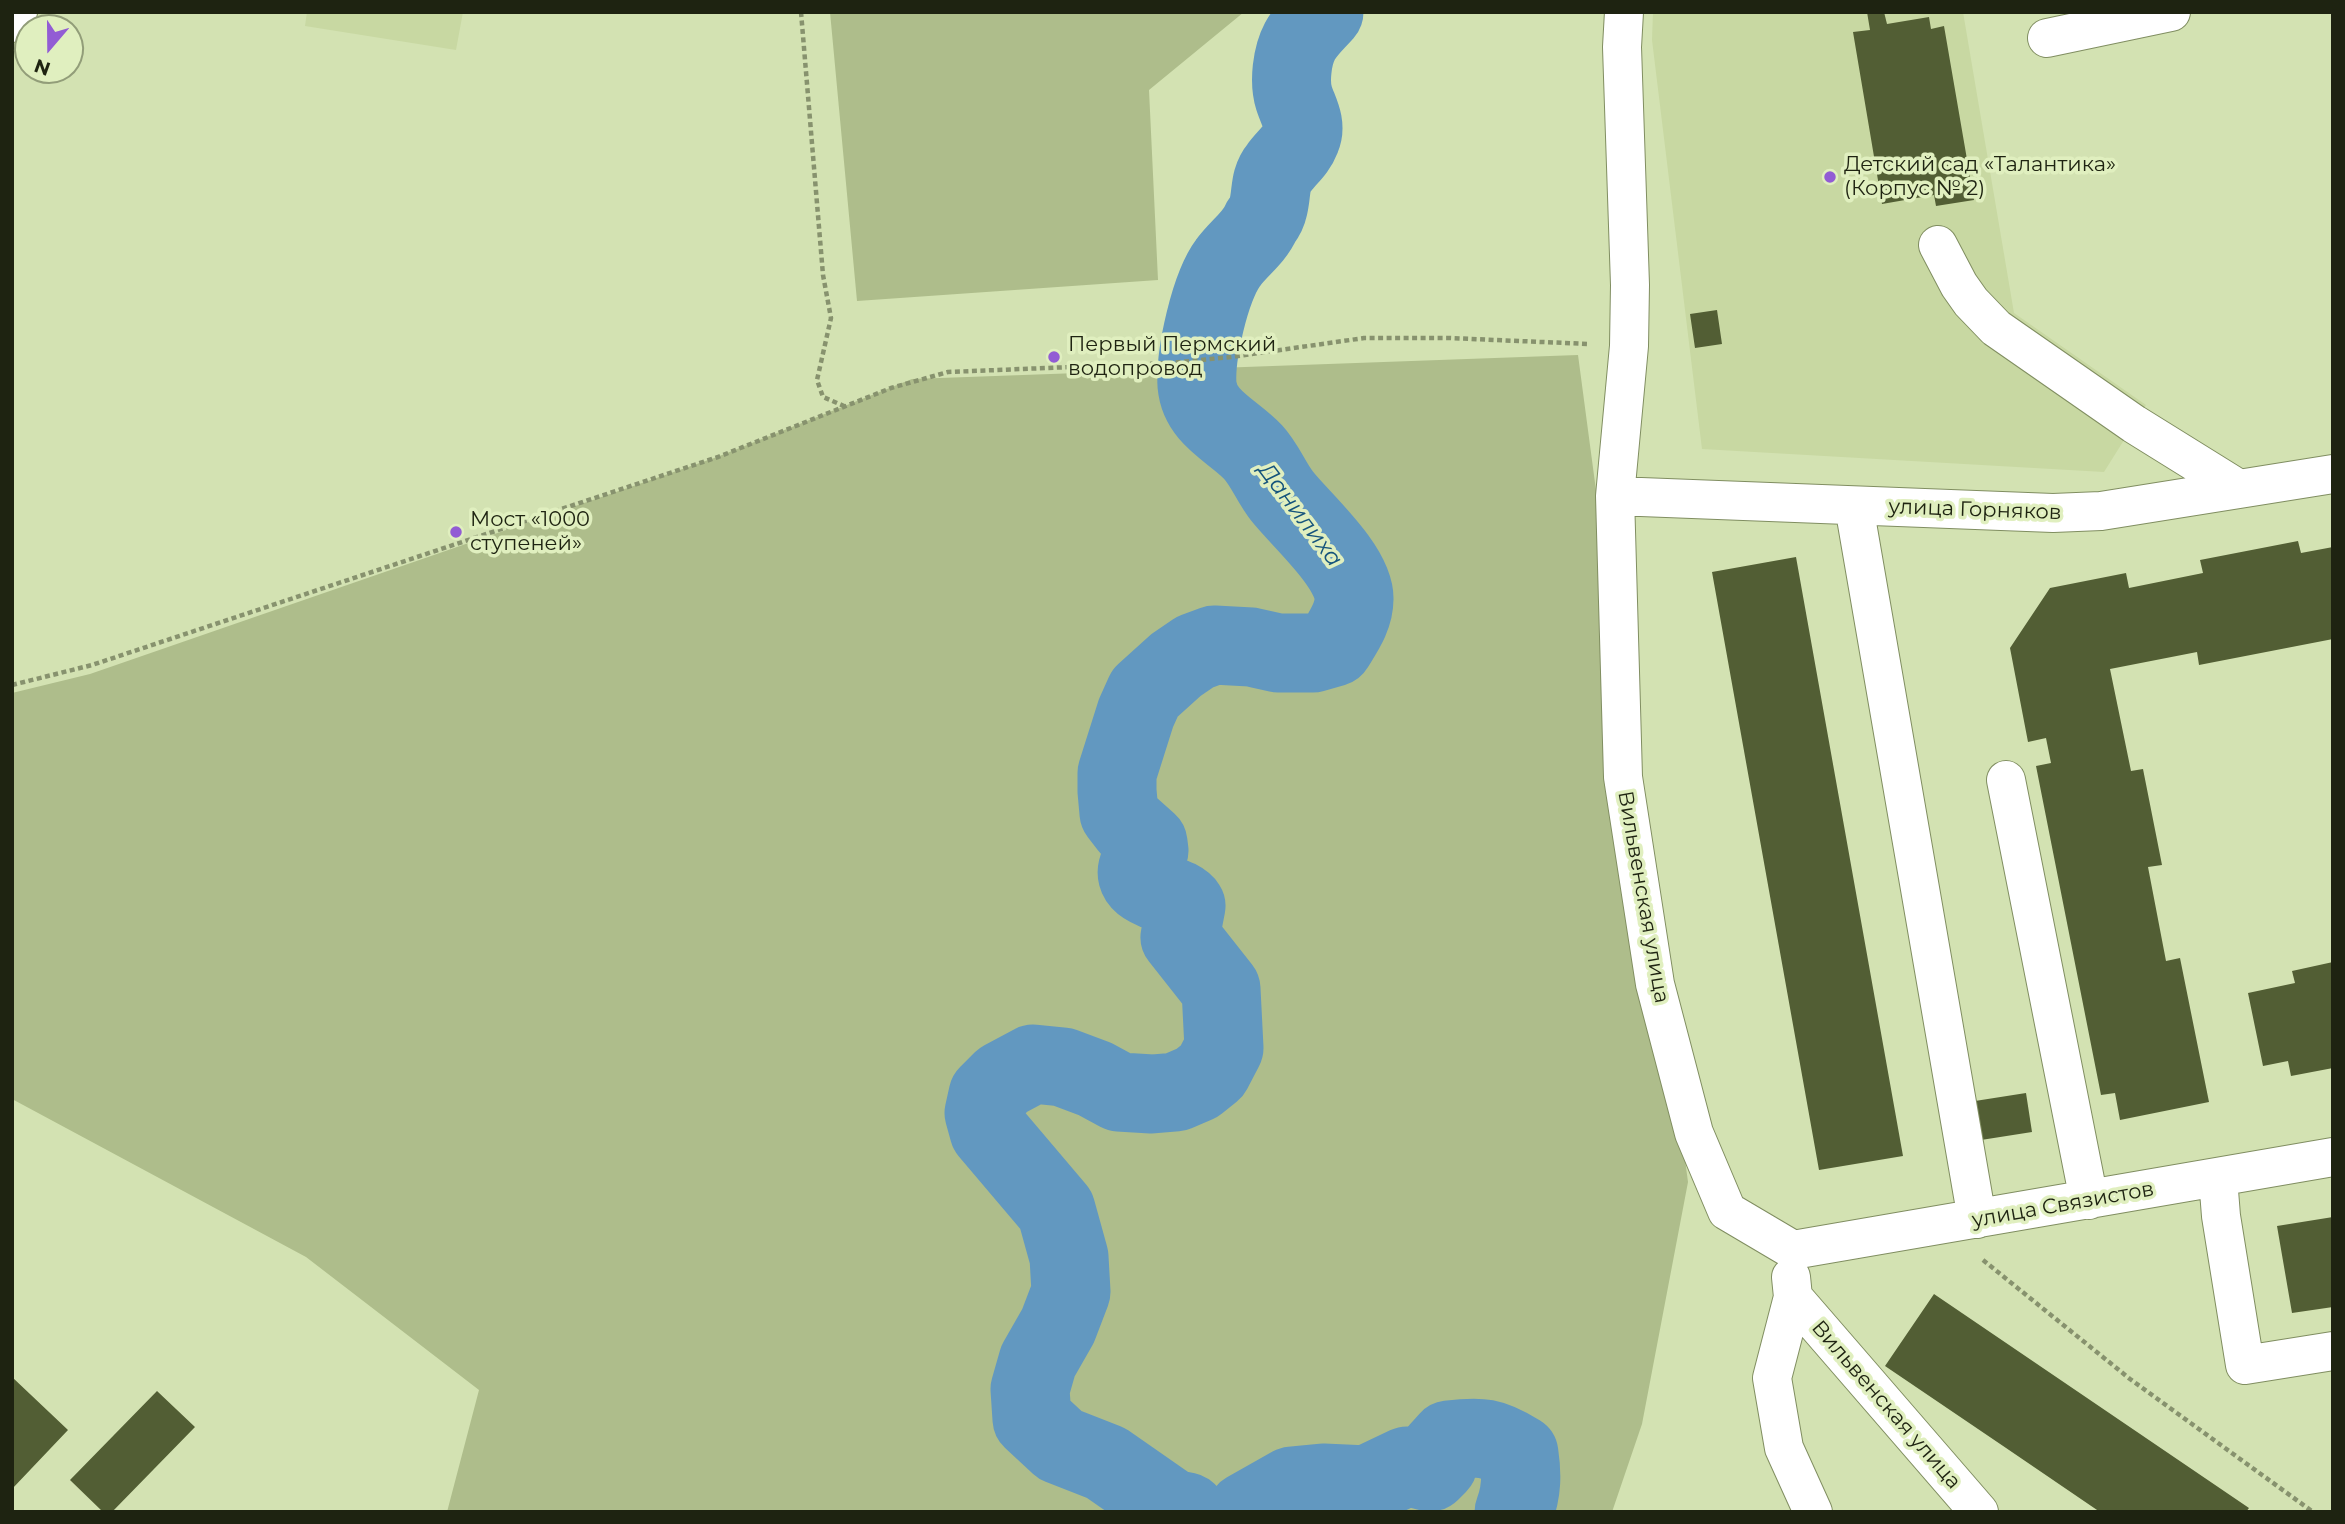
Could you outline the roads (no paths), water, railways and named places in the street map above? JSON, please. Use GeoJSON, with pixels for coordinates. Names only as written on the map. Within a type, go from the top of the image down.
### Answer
{"type":"FeatureCollection","features":[{"type":"Feature","properties":{"kind":"street"},"geometry":{"type":"LineString","coordinates":[[12,23],[18,12]]}},
{"type":"Feature","properties":{"kind":"street"},"geometry":{"type":"LineString","coordinates":[[2047,38],[2171,12]]}},
{"type":"Feature","properties":{"kind":"street","name":"Вильвенская улица"},"geometry":{"type":"LineString","coordinates":[[1623,29],[1630,285],[1629,346],[1615,496],[1623,777],[1655,984],[1694,1133],[1727,1211],[1793,1250]]}},
{"type":"Feature","properties":{"kind":"street"},"geometry":{"type":"LineString","coordinates":[[1938,245],[1965,294],[1996,328],[2134,424],[2237,488]]}},
{"type":"Feature","properties":{"kind":"street","name":"улица Горняков"},"geometry":{"type":"LineString","coordinates":[[1615,496],[2053,513],[2101,511],[2333,474]]}},
{"type":"Feature","properties":{"kind":"street"},"geometry":{"type":"LineString","coordinates":[[1854,506],[1977,1219]]}},
{"type":"Feature","properties":{"kind":"street"},"geometry":{"type":"LineString","coordinates":[[2006,780],[2089,1200]]}},
{"type":"Feature","properties":{"kind":"street","name":"улица Связистов"},"geometry":{"type":"LineString","coordinates":[[1793,1250],[2333,1157]]}},
{"type":"Feature","properties":{"kind":"street"},"geometry":{"type":"LineString","coordinates":[[2218,1178],[2221,1216],[2245,1365],[2333,1351]]}},
{"type":"Feature","properties":{"kind":"street"},"geometry":{"type":"LineString","coordinates":[[1793,1250],[1793,1297],[1772,1378],[1784,1448],[1813,1512]]}},
{"type":"Feature","properties":{"kind":"street","name":"Вильвенская улица"},"geometry":{"type":"LineString","coordinates":[[1793,1297],[1979,1512]]}},
{"type":"Feature","properties":{"kind":"waterway","name":"Данилиха"},"geometry":{"type":"LineString","coordinates":[[1187,1512],[1172,1509],[1106,1463],[1060,1445],[1032,1419],[1030,1389],[1038,1361],[1058,1326],[1071,1292],[1069,1257],[1056,1210],[989,1131],[984,1113],[988,1095],[1003,1080],[1033,1064],[1063,1067],[1119,1092],[1176,1092],[1197,1083],[1212,1071],[1224,1048],[1221,989],[1180,937],[1186,906],[1181,901],[1146,886],[1137,874],[1139,865],[1149,851],[1148,843],[1119,813],[1117,773],[1145,693],[1176,665],[1195,652],[1214,645],[1251,647],[1278,653],[1313,653],[1334,647],[1352,612],[1352,586],[1336,558],[1282,496],[1253,452],[1210,415],[1199,396],[1197,385],[1201,340],[1215,288],[1228,263],[1254,233],[1268,210],[1276,173],[1303,133],[1292,84],[1293,61],[1302,37],[1324,12]]}},
{"type":"Feature","properties":{"kind":"waterway","name":"Данилиха"},"geometry":{"type":"LineString","coordinates":[[1246,1512],[1292,1486],[1323,1483],[1367,1485],[1407,1466],[1430,1472],[1438,1464],[1439,1451],[1449,1440],[1470,1438],[1493,1441],[1519,1454],[1521,1483],[1514,1512]]}},
{"type":"Feature","properties":{"kind":"place","name":"Детский сад «Талантика» (Корпус № 2)"},"geometry":{"type":"Point","coordinates":[1830,177]}},
{"type":"Feature","properties":{"kind":"place","name":"Первый Пермский водопровод"},"geometry":{"type":"Point","coordinates":[1054,357]}},
{"type":"Feature","properties":{"kind":"place","name":"Мост «1000 ступеней»"},"geometry":{"type":"Point","coordinates":[456,532]}}]}
